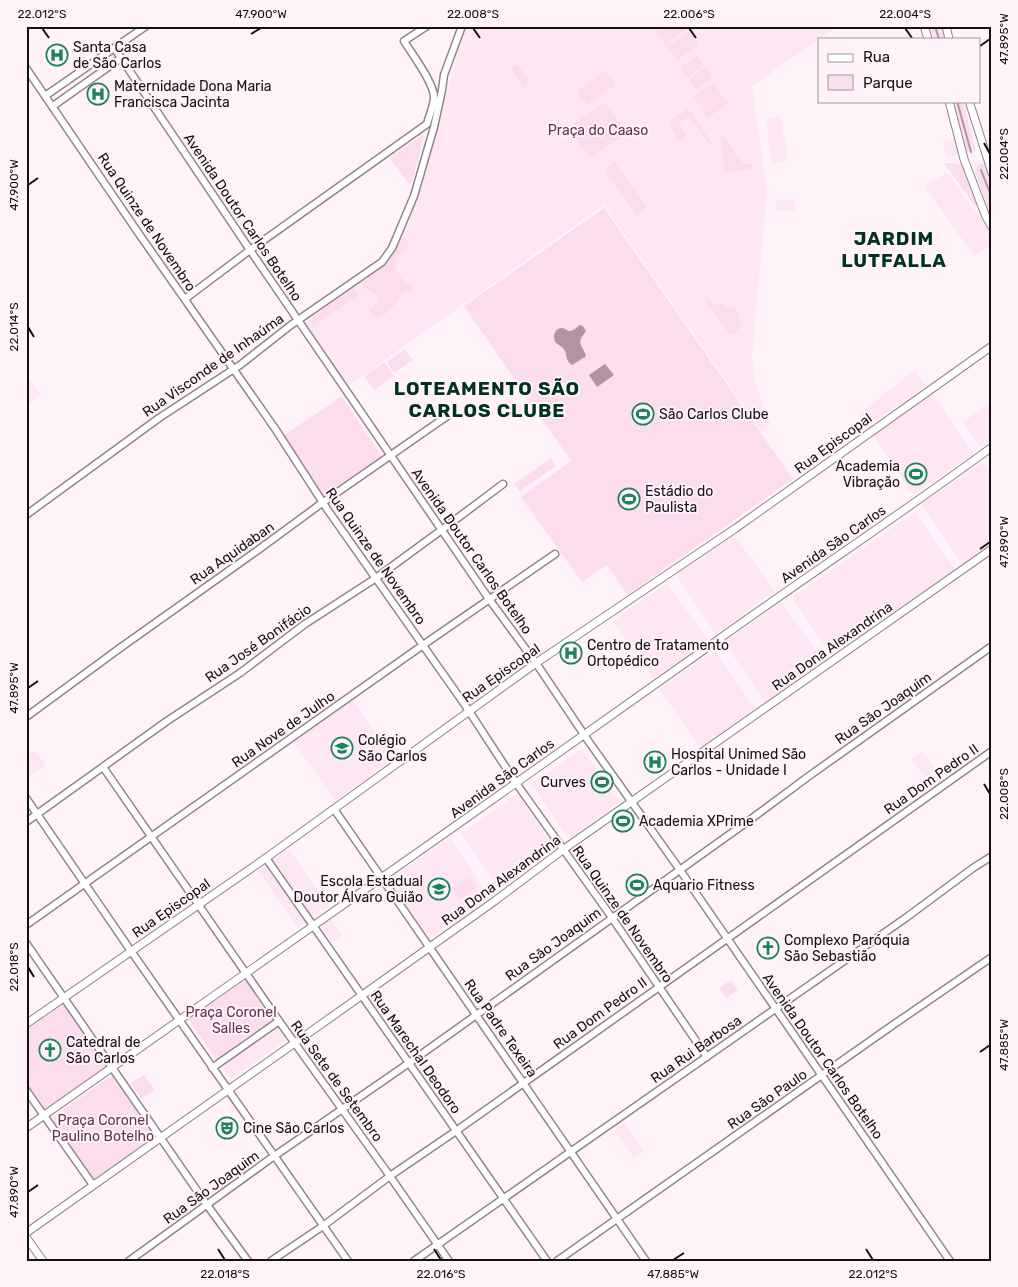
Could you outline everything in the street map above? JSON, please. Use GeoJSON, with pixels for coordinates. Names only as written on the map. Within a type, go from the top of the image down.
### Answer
{"type":"FeatureCollection","features":[{"type":"Feature","properties":{"kind":"main road"},"geometry":{"type":"LineString","coordinates":[[45,96],[146,26]]}},
{"type":"Feature","properties":{"kind":"main road"},"geometry":{"type":"LineString","coordinates":[[184,298],[417,132],[430,125],[434,98],[431,85],[404,41],[427,26]]}},
{"type":"Feature","properties":{"kind":"main road","name":"Rua Visconde de Inhaúma"},"geometry":{"type":"LineString","coordinates":[[26,515],[382,262],[392,248],[414,196],[430,125],[442,90],[444,75],[462,26]]}},
{"type":"Feature","properties":{"kind":"main road"},"geometry":{"type":"LineString","coordinates":[[924,26],[928,38]]}},
{"type":"Feature","properties":{"kind":"main road","name":"Avenida Doutor Carlos Botelho"},"geometry":{"type":"LineString","coordinates":[[115,48],[250,250],[489,599],[536,663],[584,735],[680,870],[950,1261]]}},
{"type":"Feature","properties":{"kind":"main road"},"geometry":{"type":"LineString","coordinates":[[103,56],[109,57],[112,62],[111,66]]}},
{"type":"Feature","properties":{"kind":"main road"},"geometry":{"type":"LineString","coordinates":[[52,106],[122,58]]}},
{"type":"Feature","properties":{"kind":"main road","name":"Rua Quinze de Novembro"},"geometry":{"type":"LineString","coordinates":[[26,68],[234,369],[322,503],[469,711],[516,783],[612,918],[707,1057]]}},
{"type":"Feature","properties":{"kind":"main road"},"geometry":{"type":"LineString","coordinates":[[426,75],[433,79],[444,75]]}},
{"type":"Feature","properties":{"kind":"main road"},"geometry":{"type":"LineString","coordinates":[[54,90],[55,99],[61,100]]}},
{"type":"Feature","properties":{"kind":"main road"},"geometry":{"type":"LineString","coordinates":[[949,102],[964,159],[992,227]]}},
{"type":"Feature","properties":{"kind":"main road"},"geometry":{"type":"LineString","coordinates":[[969,102],[992,173]]}},
{"type":"Feature","properties":{"kind":"main road","name":"Rua Episcopal"},"geometry":{"type":"LineString","coordinates":[[26,1024],[266,858],[536,663],[736,528],[992,346]]}},
{"type":"Feature","properties":{"kind":"main road","name":"Rua Aquidaban"},"geometry":{"type":"LineString","coordinates":[[26,717],[322,503],[453,412]]}},
{"type":"Feature","properties":{"kind":"main road","name":"Avenida São Carlos"},"geometry":{"type":"LineString","coordinates":[[26,1128],[381,879],[716,640],[992,448]]}},
{"type":"Feature","properties":{"kind":"main road","name":"Rua José Bonifácio"},"geometry":{"type":"LineString","coordinates":[[26,822],[240,673],[305,624],[376,578],[503,484]]}},
{"type":"Feature","properties":{"kind":"main road","name":"Rua Dona Alexandrina"},"geometry":{"type":"LineString","coordinates":[[26,1232],[992,549]]}},
{"type":"Feature","properties":{"kind":"main road","name":"Rua Nove de Julho"},"geometry":{"type":"LineString","coordinates":[[26,925],[423,645],[556,554]]}},
{"type":"Feature","properties":{"kind":"main road","name":"Rua São Joaquim"},"geometry":{"type":"LineString","coordinates":[[129,1261],[992,646]]}},
{"type":"Feature","properties":{"kind":"main road","name":"Rua Dom Pedro II"},"geometry":{"type":"LineString","coordinates":[[271,1261],[992,751]]}},
{"type":"Feature","properties":{"kind":"main road","name":"Rua Sete de Setembro"},"geometry":{"type":"LineString","coordinates":[[103,767],[279,1021],[449,1261]]}},
{"type":"Feature","properties":{"kind":"main road"},"geometry":{"type":"LineString","coordinates":[[26,798],[348,1261]]}},
{"type":"Feature","properties":{"kind":"main road","name":"Rua Padre Texeira"},"geometry":{"type":"LineString","coordinates":[[334,809],[646,1261]]}},
{"type":"Feature","properties":{"kind":"main road","name":"Rua Rui Barbosa"},"geometry":{"type":"LineString","coordinates":[[414,1261],[992,856]]}},
{"type":"Feature","properties":{"kind":"main road","name":"Rua Marechal Deodoro"},"geometry":{"type":"LineString","coordinates":[[266,858],[547,1261]]}},
{"type":"Feature","properties":{"kind":"main road"},"geometry":{"type":"LineString","coordinates":[[26,944],[248,1261]]}},
{"type":"Feature","properties":{"kind":"main road","name":"Rua São Paulo"},"geometry":{"type":"LineString","coordinates":[[557,1261],[992,957]]}},
{"type":"Feature","properties":{"kind":"main road"},"geometry":{"type":"LineString","coordinates":[[212,1068],[279,1021]]}},
{"type":"Feature","properties":{"kind":"main road"},"geometry":{"type":"LineString","coordinates":[[26,1090],[93,1185]]}},
{"type":"Feature","properties":{"kind":"main road"},"geometry":{"type":"LineString","coordinates":[[26,1237],[43,1261]]}},
{"type":"Feature","properties":{"kind":"shaded area"},"geometry":{"type":"Polygon","coordinates":[[[466,26],[838,26],[818,38],[818,40],[752,86],[767,190],[752,360],[755,380],[770,424],[762,432],[604,205],[348,386],[304,322],[383,263],[415,198],[466,26]]]}},
{"type":"Feature","properties":{"kind":"shaded area"},"geometry":{"type":"Polygon","coordinates":[[[781,117],[788,161],[771,163],[766,119],[781,117]]]}},
{"type":"Feature","properties":{"kind":"shaded area"},"geometry":{"type":"Polygon","coordinates":[[[956,139],[961,153],[947,158],[942,142],[956,139]]]}},
{"type":"Feature","properties":{"kind":"shaded area"},"geometry":{"type":"Polygon","coordinates":[[[947,172],[992,234],[992,244],[974,256],[924,186],[947,172]]]}},
{"type":"Feature","properties":{"kind":"shaded area"},"geometry":{"type":"Polygon","coordinates":[[[776,200],[795,200],[796,211],[777,211],[776,200]]]}},
{"type":"Feature","properties":{"kind":"shaded area"},"geometry":{"type":"Polygon","coordinates":[[[580,325],[586,331],[580,343],[586,355],[572,365],[568,361],[563,348],[555,341],[554,334],[559,328],[571,331],[580,325]]]}},
{"type":"Feature","properties":{"kind":"shaded area"},"geometry":{"type":"Polygon","coordinates":[[[605,364],[614,375],[597,387],[589,375],[605,364]]]}},
{"type":"Feature","properties":{"kind":"shaded area"},"geometry":{"type":"Polygon","coordinates":[[[915,370],[926,386],[869,425],[859,414],[915,370]]]}},
{"type":"Feature","properties":{"kind":"shaded area"},"geometry":{"type":"Polygon","coordinates":[[[26,375],[41,395],[26,405],[26,375]]]}},
{"type":"Feature","properties":{"kind":"shaded area"},"geometry":{"type":"Polygon","coordinates":[[[932,394],[974,454],[913,494],[873,435],[932,394]]]}},
{"type":"Feature","properties":{"kind":"shaded area"},"geometry":{"type":"Polygon","coordinates":[[[992,402],[992,439],[980,447],[963,422],[992,402]]]}},
{"type":"Feature","properties":{"kind":"shaded area"},"geometry":{"type":"Polygon","coordinates":[[[983,462],[992,475],[992,543],[964,563],[961,562],[921,504],[983,462]]]}},
{"type":"Feature","properties":{"kind":"shaded area"},"geometry":{"type":"Polygon","coordinates":[[[915,512],[955,570],[831,654],[793,600],[794,596],[915,512]]]}},
{"type":"Feature","properties":{"kind":"shaded area"},"geometry":{"type":"Polygon","coordinates":[[[734,535],[775,591],[716,634],[676,575],[734,535]]]}},
{"type":"Feature","properties":{"kind":"shaded area"},"geometry":{"type":"Polygon","coordinates":[[[667,583],[708,640],[654,679],[613,621],[667,583]]]}},
{"type":"Feature","properties":{"kind":"shaded area"},"geometry":{"type":"Polygon","coordinates":[[[782,603],[823,660],[766,704],[724,642],[782,603]]]}},
{"type":"Feature","properties":{"kind":"shaded area"},"geometry":{"type":"Polygon","coordinates":[[[715,651],[756,710],[701,749],[659,689],[715,651]]]}},
{"type":"Feature","properties":{"kind":"shaded area","name":"Colégio São Carlos"},"geometry":{"type":"Polygon","coordinates":[[[353,700],[393,760],[335,801],[294,742],[353,700]]]}},
{"type":"Feature","properties":{"kind":"shaded area"},"geometry":{"type":"Polygon","coordinates":[[[582,748],[620,802],[569,839],[531,784],[582,748]]]}},
{"type":"Feature","properties":{"kind":"shaded area"},"geometry":{"type":"Polygon","coordinates":[[[35,750],[46,765],[26,779],[26,756],[35,750]]]}},
{"type":"Feature","properties":{"kind":"shaded area"},"geometry":{"type":"Polygon","coordinates":[[[922,751],[937,772],[933,772],[925,778],[911,759],[922,751]]]}},
{"type":"Feature","properties":{"kind":"shaded area"},"geometry":{"type":"Polygon","coordinates":[[[517,794],[555,848],[498,887],[461,833],[517,794]]]}},
{"type":"Feature","properties":{"kind":"shaded area","name":"Escola Estadual Doutor Álvaro Guião"},"geometry":{"type":"Polygon","coordinates":[[[450,838],[489,897],[430,938],[389,880],[450,838]]]}},
{"type":"Feature","properties":{"kind":"shaded area"},"geometry":{"type":"Polygon","coordinates":[[[289,849],[329,907],[298,928],[258,871],[289,849]]]}},
{"type":"Feature","properties":{"kind":"shaded area"},"geometry":{"type":"Polygon","coordinates":[[[330,919],[342,936],[332,943],[321,925],[330,919]]]}},
{"type":"Feature","properties":{"kind":"shaded area"},"geometry":{"type":"Polygon","coordinates":[[[276,1026],[286,1040],[231,1079],[221,1065],[276,1026]]]}},
{"type":"Feature","properties":{"kind":"shaded area"},"geometry":{"type":"Polygon","coordinates":[[[624,1122],[644,1151],[634,1158],[614,1130],[624,1122]]]}},
{"type":"Feature","properties":{"kind":"green space"},"geometry":{"type":"Polygon","coordinates":[[[665,26],[684,26],[686,29],[665,45],[656,32],[665,26]]]}},
{"type":"Feature","properties":{"kind":"green space"},"geometry":{"type":"Polygon","coordinates":[[[929,26],[942,26],[945,38],[933,38],[929,26]]]}},
{"type":"Feature","properties":{"kind":"green space"},"geometry":{"type":"Polygon","coordinates":[[[689,31],[699,45],[677,60],[667,47],[689,31]]]}},
{"type":"Feature","properties":{"kind":"green space"},"geometry":{"type":"Polygon","coordinates":[[[697,56],[704,66],[687,78],[680,68],[697,56]]]}},
{"type":"Feature","properties":{"kind":"green space"},"geometry":{"type":"Polygon","coordinates":[[[517,63],[530,82],[524,87],[512,70],[512,67],[517,63]]]}},
{"type":"Feature","properties":{"kind":"green space"},"geometry":{"type":"Polygon","coordinates":[[[705,67],[713,78],[696,90],[689,79],[705,67]]]}},
{"type":"Feature","properties":{"kind":"green space"},"geometry":{"type":"Polygon","coordinates":[[[606,70],[616,85],[587,105],[577,91],[606,70]]]}},
{"type":"Feature","properties":{"kind":"green space"},"geometry":{"type":"Polygon","coordinates":[[[713,83],[720,93],[700,106],[693,96],[713,83]]]}},
{"type":"Feature","properties":{"kind":"green space"},"geometry":{"type":"Polygon","coordinates":[[[720,93],[728,103],[708,118],[700,108],[720,93]]]}},
{"type":"Feature","properties":{"kind":"green space","name":"Praça do Caaso"},"geometry":{"type":"Polygon","coordinates":[[[606,102],[627,133],[590,158],[569,127],[606,102]]]}},
{"type":"Feature","properties":{"kind":"green space"},"geometry":{"type":"Polygon","coordinates":[[[951,102],[963,102],[976,151],[965,152],[951,102]]]}},
{"type":"Feature","properties":{"kind":"green space"},"geometry":{"type":"Polygon","coordinates":[[[688,108],[713,145],[711,146],[689,116],[679,123],[686,135],[679,140],[668,122],[688,108]]]}},
{"type":"Feature","properties":{"kind":"green space"},"geometry":{"type":"Polygon","coordinates":[[[720,132],[744,164],[752,164],[752,170],[725,172],[720,132]]]}},
{"type":"Feature","properties":{"kind":"green space"},"geometry":{"type":"Polygon","coordinates":[[[423,135],[412,182],[409,184],[391,160],[392,156],[423,135]]]}},
{"type":"Feature","properties":{"kind":"green space"},"geometry":{"type":"Polygon","coordinates":[[[615,162],[647,208],[637,216],[604,170],[615,162]]]}},
{"type":"Feature","properties":{"kind":"green space"},"geometry":{"type":"Polygon","coordinates":[[[944,163],[964,164],[979,207],[975,206],[944,163]]]}},
{"type":"Feature","properties":{"kind":"green space"},"geometry":{"type":"Polygon","coordinates":[[[986,163],[992,182],[992,221],[975,171],[978,164],[986,163]]]}},
{"type":"Feature","properties":{"kind":"green space","name":"São Carlos Clube"},"geometry":{"type":"Polygon","coordinates":[[[604,208],[793,479],[627,595],[607,565],[582,582],[521,497],[571,461],[464,306],[604,208]]]}},
{"type":"Feature","properties":{"kind":"green space"},"geometry":{"type":"Polygon","coordinates":[[[402,238],[405,238],[409,244],[408,248],[396,257],[395,269],[404,281],[411,284],[412,290],[401,294],[391,310],[375,318],[370,313],[370,310],[379,300],[378,297],[365,289],[362,284],[392,257],[402,238]]]}},
{"type":"Feature","properties":{"kind":"green space"},"geometry":{"type":"Polygon","coordinates":[[[353,288],[358,295],[314,327],[309,320],[353,288]]]}},
{"type":"Feature","properties":{"kind":"green space"},"geometry":{"type":"Polygon","coordinates":[[[705,296],[714,305],[721,303],[730,308],[734,307],[737,309],[741,325],[737,331],[731,335],[729,334],[704,298],[705,296]]]}},
{"type":"Feature","properties":{"kind":"green space"},"geometry":{"type":"Polygon","coordinates":[[[405,349],[413,360],[394,373],[387,362],[405,349]]]}},
{"type":"Feature","properties":{"kind":"green space"},"geometry":{"type":"Polygon","coordinates":[[[384,362],[394,376],[374,390],[364,376],[384,362]]]}},
{"type":"Feature","properties":{"kind":"green space"},"geometry":{"type":"Polygon","coordinates":[[[341,397],[382,456],[324,495],[320,495],[283,438],[284,435],[341,397]]]}},
{"type":"Feature","properties":{"kind":"green space"},"geometry":{"type":"Polygon","coordinates":[[[551,458],[556,466],[520,491],[514,484],[551,458]]]}},
{"type":"Feature","properties":{"kind":"green space"},"geometry":{"type":"Polygon","coordinates":[[[470,876],[477,887],[460,899],[453,888],[470,876]]]}},
{"type":"Feature","properties":{"kind":"green space","name":"Praça Coronel Salles"},"geometry":{"type":"Polygon","coordinates":[[[246,980],[274,1021],[217,1061],[188,1019],[246,980]]]}},
{"type":"Feature","properties":{"kind":"green space"},"geometry":{"type":"Polygon","coordinates":[[[731,980],[738,990],[726,998],[719,988],[731,980]]]}},
{"type":"Feature","properties":{"kind":"green space"},"geometry":{"type":"Polygon","coordinates":[[[63,1002],[108,1066],[43,1110],[26,1086],[26,1027],[63,1002]]]}},
{"type":"Feature","properties":{"kind":"green space","name":"Praça Coronel Paulino Botelho"},"geometry":{"type":"Polygon","coordinates":[[[112,1075],[156,1137],[94,1181],[50,1119],[112,1075]]]}},
{"type":"Feature","properties":{"kind":"green space"},"geometry":{"type":"Polygon","coordinates":[[[144,1075],[155,1090],[141,1099],[131,1083],[144,1075]]]}},
{"type":"Feature","properties":{"kind":"waterway"},"geometry":{"type":"LineString","coordinates":[[935,26],[939,38]]}},
{"type":"Feature","properties":{"kind":"waterway"},"geometry":{"type":"LineString","coordinates":[[957,102],[971,152]]}},
{"type":"Feature","properties":{"kind":"waterway"},"geometry":{"type":"LineString","coordinates":[[981,170],[992,198]]}},
{"type":"Feature","properties":{"kind":"place","name":"Santa Casa de São Carlos"},"geometry":{"type":"Point","coordinates":[57,55]}},
{"type":"Feature","properties":{"kind":"place","name":"Maternidade Dona Maria Francisca Jacinta"},"geometry":{"type":"Point","coordinates":[98,94]}},
{"type":"Feature","properties":{"kind":"place","name":"São Carlos Clube"},"geometry":{"type":"Point","coordinates":[643,414]}},
{"type":"Feature","properties":{"kind":"place","name":"Academia Vibração"},"geometry":{"type":"Point","coordinates":[916,474]}},
{"type":"Feature","properties":{"kind":"place","name":"Estádio do Paulista"},"geometry":{"type":"Point","coordinates":[629,499]}},
{"type":"Feature","properties":{"kind":"place","name":"Centro de Tratamento Ortopédico"},"geometry":{"type":"Point","coordinates":[571,653]}},
{"type":"Feature","properties":{"kind":"place","name":"Colégio São Carlos"},"geometry":{"type":"Point","coordinates":[342,748]}},
{"type":"Feature","properties":{"kind":"place","name":"Hospital Unimed São Carlos - Unidade I"},"geometry":{"type":"Point","coordinates":[655,762]}},
{"type":"Feature","properties":{"kind":"place","name":"Curves"},"geometry":{"type":"Point","coordinates":[602,782]}},
{"type":"Feature","properties":{"kind":"place","name":"Academia XPrime"},"geometry":{"type":"Point","coordinates":[623,821]}},
{"type":"Feature","properties":{"kind":"place","name":"Aquario Fitness"},"geometry":{"type":"Point","coordinates":[637,885]}},
{"type":"Feature","properties":{"kind":"place","name":"Escola Estadual Doutor Álvaro Guião"},"geometry":{"type":"Point","coordinates":[439,889]}},
{"type":"Feature","properties":{"kind":"place","name":"Complexo Paróquia São Sebastião"},"geometry":{"type":"Point","coordinates":[768,948]}},
{"type":"Feature","properties":{"kind":"place","name":"Catedral de São Carlos"},"geometry":{"type":"Point","coordinates":[50,1050]}},
{"type":"Feature","properties":{"kind":"place","name":"Cine São Carlos"},"geometry":{"type":"Point","coordinates":[227,1128]}},
{"type":"Feature","properties":{"kind":"district","name":"JARDIM LUTFALLA"},"geometry":{"type":"Point","coordinates":[894,249]}},
{"type":"Feature","properties":{"kind":"district","name":"LOTEAMENTO SÃO CARLOS CLUBE"},"geometry":{"type":"Point","coordinates":[487,399]}}]}
